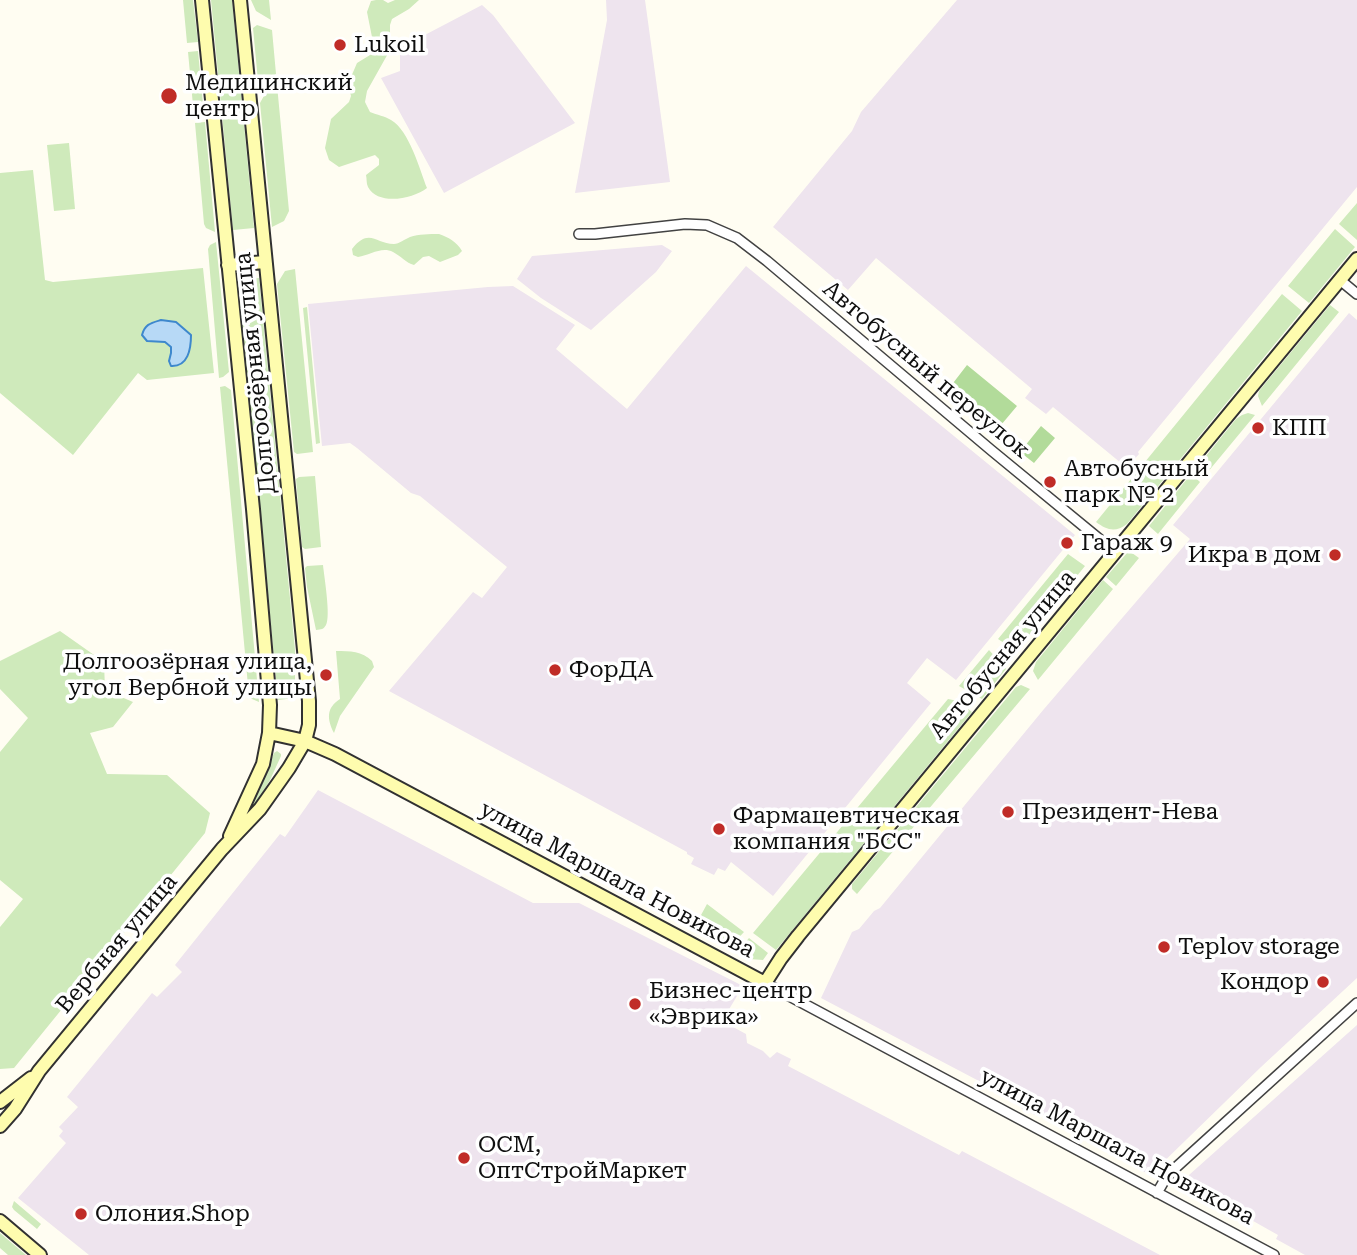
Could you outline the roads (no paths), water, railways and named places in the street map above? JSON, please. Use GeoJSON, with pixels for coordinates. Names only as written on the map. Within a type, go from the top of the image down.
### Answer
{"type":"FeatureCollection","features":[{"type":"Feature","properties":{"kind":"main road","name":"Долгоозёрная улица"},"geometry":{"type":"LineString","coordinates":[[202,0],[270,705],[269,733]]}},
{"type":"Feature","properties":{"kind":"main road","name":"Долгоозёрная улица"},"geometry":{"type":"LineString","coordinates":[[240,0],[309,701],[306,741]]}},
{"type":"Feature","properties":{"kind":"main road","name":"Автобусная улица"},"geometry":{"type":"LineString","coordinates":[[765,983],[780,958],[1357,259]]}},
{"type":"Feature","properties":{"kind":"main road"},"geometry":{"type":"LineString","coordinates":[[228,265],[265,262]]}},
{"type":"Feature","properties":{"kind":"main road","name":"улица Маршала Новикова"},"geometry":{"type":"LineString","coordinates":[[269,733],[306,741],[361,767],[765,983]]}},
{"type":"Feature","properties":{"kind":"main road","name":"Вербная улица"},"geometry":{"type":"LineString","coordinates":[[227,844],[262,764],[269,733]]}},
{"type":"Feature","properties":{"kind":"main road","name":"Вербная улица"},"geometry":{"type":"LineString","coordinates":[[0,1126],[39,1071],[227,844],[260,809],[306,741]]}},
{"type":"Feature","properties":{"kind":"main road","name":"Вербная улица"},"geometry":{"type":"LineString","coordinates":[[0,1102],[39,1071]]}},
{"type":"Feature","properties":{"kind":"main road"},"geometry":{"type":"LineString","coordinates":[[0,1221],[40,1255]]}},
{"type":"Feature","properties":{"kind":"street","name":"Автобусный переулок"},"geometry":{"type":"LineString","coordinates":[[579,233],[595,234],[685,223],[707,225],[724,231],[751,248],[1115,552]]}},
{"type":"Feature","properties":{"kind":"street"},"geometry":{"type":"LineString","coordinates":[[1340,280],[1357,294]]}},
{"type":"Feature","properties":{"kind":"street","name":"улица Маршала Новикова"},"geometry":{"type":"LineString","coordinates":[[765,983],[1274,1255]]}},
{"type":"Feature","properties":{"kind":"street"},"geometry":{"type":"LineString","coordinates":[[1157,1193],[1172,1171],[1357,1003]]}},
{"type":"Feature","properties":{"kind":"water"},"geometry":{"type":"Polygon","coordinates":[[[161,320],[176,322],[191,335],[187,356],[177,366],[171,366],[169,361],[171,347],[165,342],[147,341],[142,335],[147,326],[161,320]]]}},
{"type":"Feature","properties":{"kind":"place","name":"Lukoil"},"geometry":{"type":"Point","coordinates":[340,45]}},
{"type":"Feature","properties":{"kind":"place","name":"Медицинский центр"},"geometry":{"type":"Point","coordinates":[169,96]}},
{"type":"Feature","properties":{"kind":"place","name":"КПП"},"geometry":{"type":"Point","coordinates":[1258,428]}},
{"type":"Feature","properties":{"kind":"place","name":"Автобусный парк № 2"},"geometry":{"type":"Point","coordinates":[1050,482]}},
{"type":"Feature","properties":{"kind":"place","name":"Гараж 9"},"geometry":{"type":"Point","coordinates":[1067,543]}},
{"type":"Feature","properties":{"kind":"place","name":"Икра в дом"},"geometry":{"type":"Point","coordinates":[1335,555]}},
{"type":"Feature","properties":{"kind":"place","name":"ФорДА"},"geometry":{"type":"Point","coordinates":[555,670]}},
{"type":"Feature","properties":{"kind":"place","name":"Долгоозёрная улица, угол Вербной улицы"},"geometry":{"type":"Point","coordinates":[326,675]}},
{"type":"Feature","properties":{"kind":"place","name":"Президент-Нева"},"geometry":{"type":"Point","coordinates":[1008,812]}},
{"type":"Feature","properties":{"kind":"place","name":"Фармацевтическая компания \"БСС\""},"geometry":{"type":"Point","coordinates":[719,829]}},
{"type":"Feature","properties":{"kind":"place","name":"Teplov storage"},"geometry":{"type":"Point","coordinates":[1164,947]}},
{"type":"Feature","properties":{"kind":"place","name":"Кондор"},"geometry":{"type":"Point","coordinates":[1323,982]}},
{"type":"Feature","properties":{"kind":"place","name":"Бизнес-центр «Эврика»"},"geometry":{"type":"Point","coordinates":[635,1004]}},
{"type":"Feature","properties":{"kind":"place","name":"ОСМ, ОптСтройМаркет"},"geometry":{"type":"Point","coordinates":[464,1158]}},
{"type":"Feature","properties":{"kind":"place","name":"Олония.Shop"},"geometry":{"type":"Point","coordinates":[81,1214]}}]}
